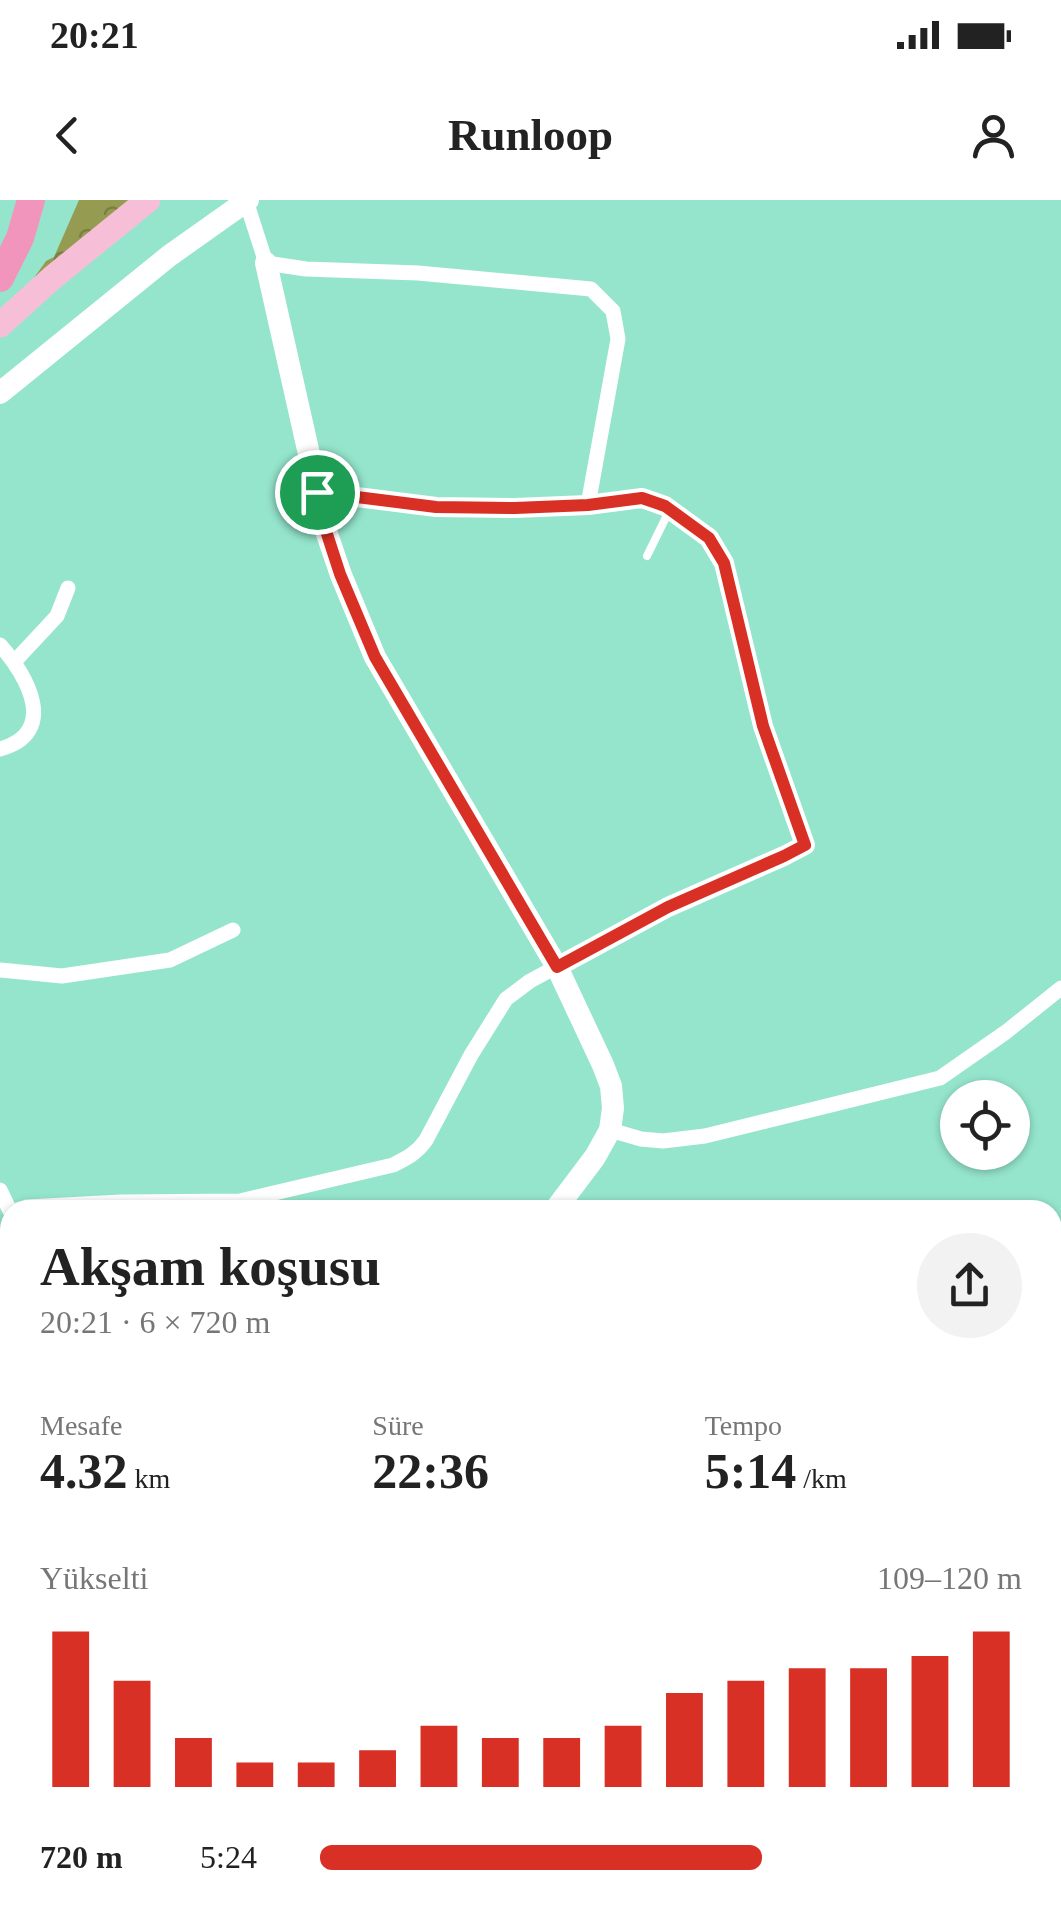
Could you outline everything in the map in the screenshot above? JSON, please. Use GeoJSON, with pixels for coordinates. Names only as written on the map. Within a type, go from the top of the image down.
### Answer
{"type":"FeatureCollection","features":[{"type":"Feature","properties":{"kind":"highway"},"geometry":{"type":"LineString","coordinates":[[0,278],[20,238],[31,200]]}},
{"type":"Feature","properties":{"kind":"main road"},"geometry":{"type":"LineString","coordinates":[[0,325],[148,200]]}},
{"type":"Feature","properties":{"kind":"street"},"geometry":{"type":"LineString","coordinates":[[0,393],[169,256],[247,201],[266,264],[327,534],[340,574],[375,657],[557,967],[611,1086],[614,1108],[610,1130],[563,1200]]}},
{"type":"Feature","properties":{"kind":"street"},"geometry":{"type":"LineString","coordinates":[[266,264],[591,289],[613,311],[618,339],[588,505]]}},
{"type":"Feature","properties":{"kind":"street"},"geometry":{"type":"LineString","coordinates":[[244,1200],[404,1160],[426,1140],[506,999],[530,981],[668,907],[805,845],[763,726],[724,563],[709,538],[670,509],[642,498],[588,505],[436,507],[317,492]]}},
{"type":"Feature","properties":{"kind":"street"},"geometry":{"type":"LineString","coordinates":[[14,661],[57,616],[68,588]]}},
{"type":"Feature","properties":{"kind":"street"},"geometry":{"type":"LineString","coordinates":[[0,646],[14,661],[36,716],[23,738],[0,749]]}},
{"type":"Feature","properties":{"kind":"street"},"geometry":{"type":"LineString","coordinates":[[0,970],[62,976],[170,960],[233,930]]}},
{"type":"Feature","properties":{"kind":"street"},"geometry":{"type":"LineString","coordinates":[[610,1130],[664,1141],[706,1136],[940,1078],[1061,988]]}},
{"type":"Feature","properties":{"kind":"lane"},"geometry":{"type":"LineString","coordinates":[[647,556],[670,509]]}},
{"type":"Feature","properties":{"kind":"green space"},"geometry":{"type":"Polygon","coordinates":[[[79,200],[134,200],[29,285],[46,261],[54,257],[79,200]]]}},
{"type":"Feature","properties":{"kind":"route"},"geometry":{"type":"LineString","coordinates":[[317,492],[436,507],[588,505],[642,498],[665,506],[709,538],[724,563],[763,726],[805,845],[668,907],[557,967],[375,657],[340,574],[317,492]]}}]}
